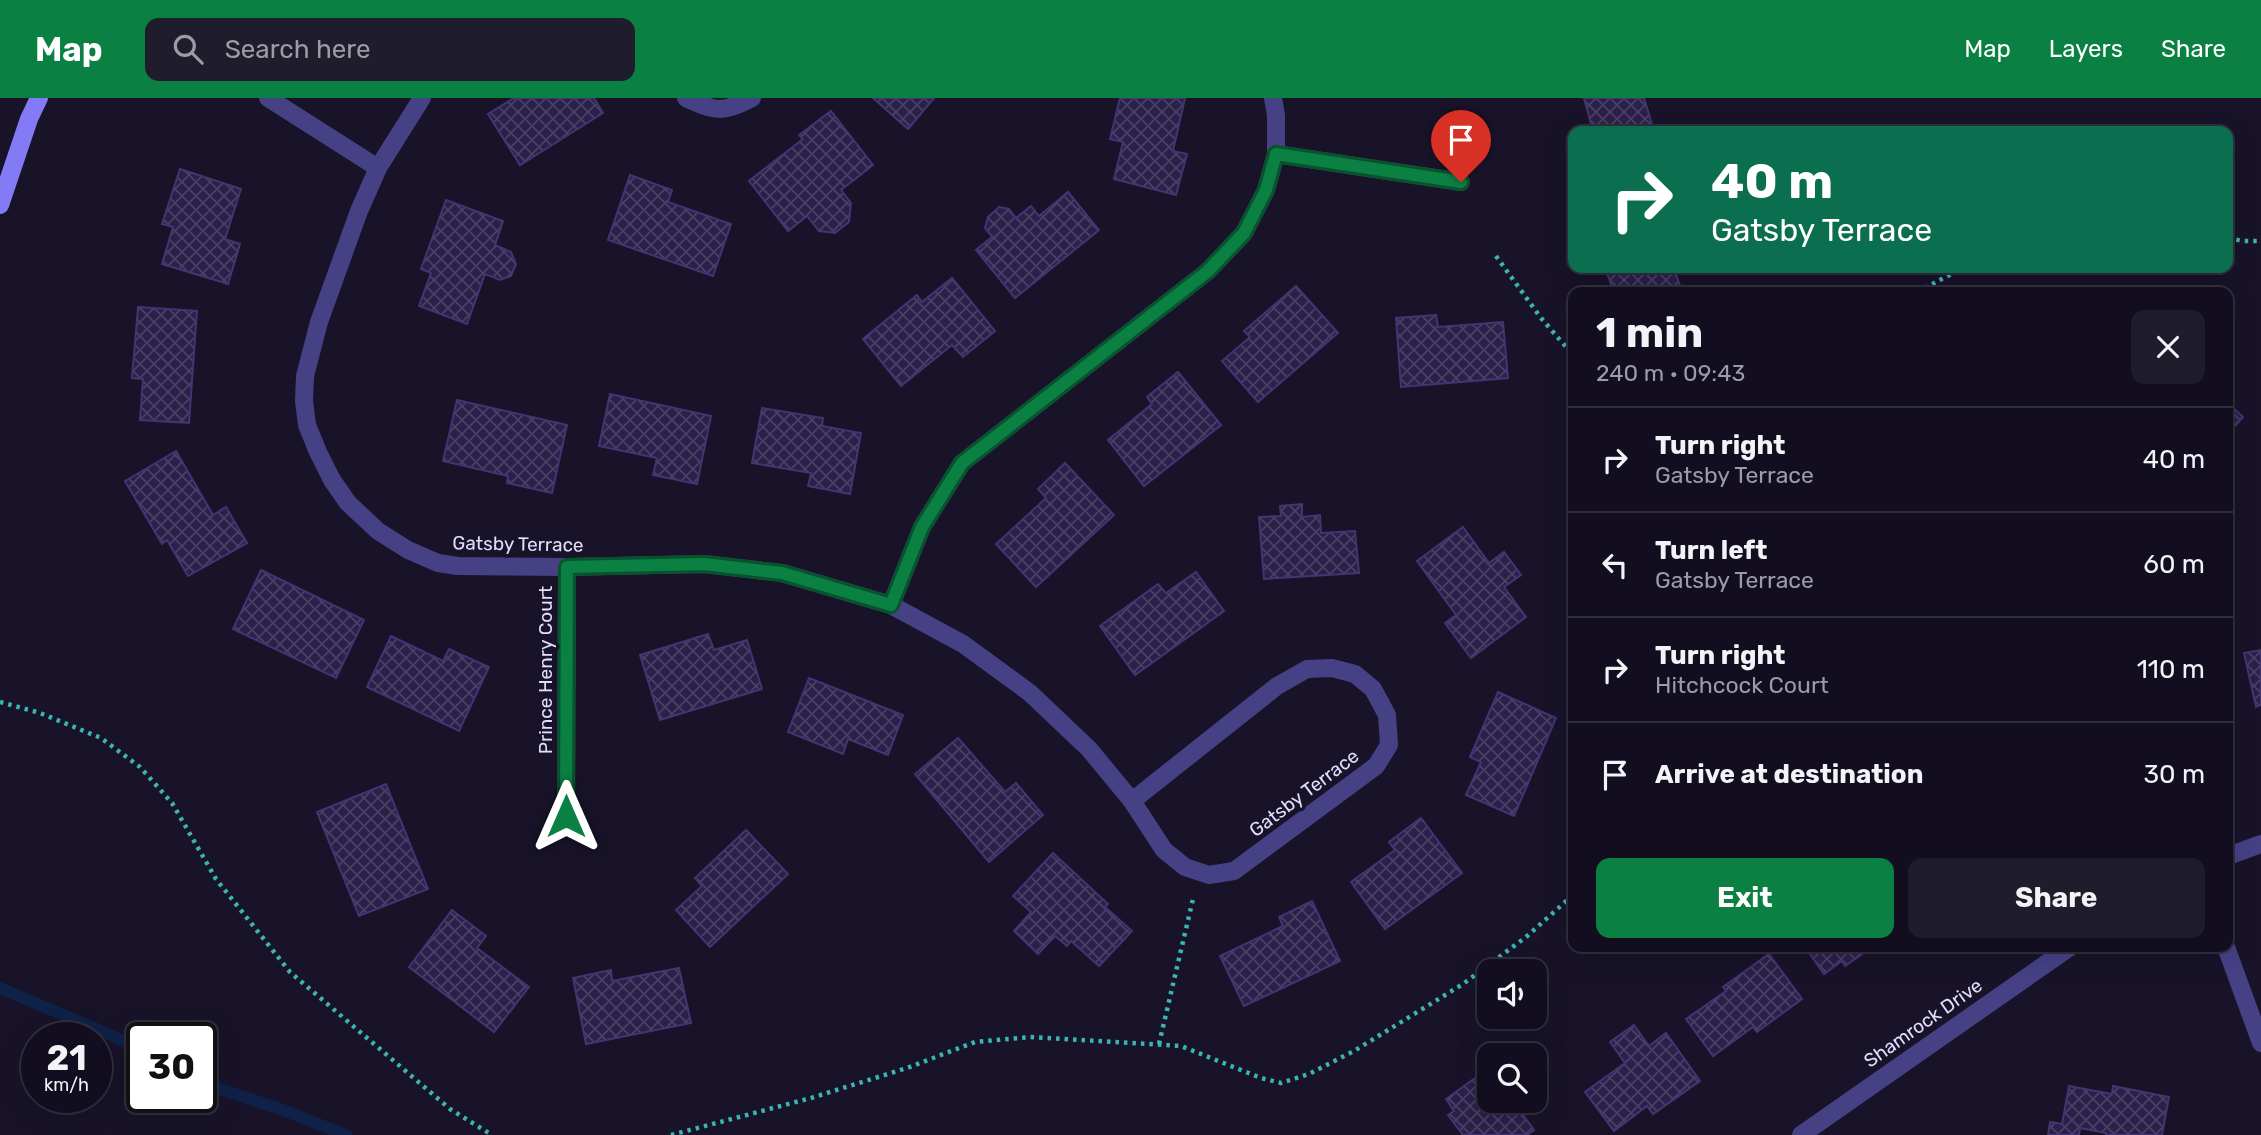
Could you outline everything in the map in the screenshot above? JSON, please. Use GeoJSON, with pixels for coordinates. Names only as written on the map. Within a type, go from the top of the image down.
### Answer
{"type":"FeatureCollection","features":[{"type":"Feature","properties":{"kind":"street"},"geometry":{"type":"LineString","coordinates":[[0,205],[29,119],[39,98]]}},
{"type":"Feature","properties":{"kind":"street"},"geometry":{"type":"LineString","coordinates":[[268,98],[378,168]]}},
{"type":"Feature","properties":{"kind":"street"},"geometry":{"type":"LineString","coordinates":[[686,98],[705,107],[729,110],[752,98]]}},
{"type":"Feature","properties":{"kind":"street"},"geometry":{"type":"LineString","coordinates":[[891,605],[922,527],[962,463],[1208,271],[1244,233],[1266,190],[1276,154],[1273,98]]}},
{"type":"Feature","properties":{"kind":"street","name":"Gatsby Terrace"},"geometry":{"type":"LineString","coordinates":[[414,101],[378,168],[335,274],[305,376],[307,425],[332,480],[348,503],[378,531],[408,550],[438,563],[458,566],[567,567],[704,564],[782,573],[891,605],[963,645],[1030,693],[1089,749],[1132,800],[1164,850],[1185,867],[1209,875],[1234,871],[1376,766],[1389,745],[1387,715],[1373,689],[1355,674],[1332,668],[1307,668],[1277,685],[1132,800]]}},
{"type":"Feature","properties":{"kind":"street"},"geometry":{"type":"LineString","coordinates":[[1276,154],[1461,182]]}},
{"type":"Feature","properties":{"kind":"street","name":"Prince Henry Court"},"geometry":{"type":"LineString","coordinates":[[566,816],[567,567]]}},
{"type":"Feature","properties":{"kind":"street"},"geometry":{"type":"LineString","coordinates":[[2233,854],[2261,844]]}},
{"type":"Feature","properties":{"kind":"street","name":"Shamrock Drive"},"geometry":{"type":"LineString","coordinates":[[1801,1135],[2063,952]]}},
{"type":"Feature","properties":{"kind":"street"},"geometry":{"type":"LineString","coordinates":[[2228,952],[2261,1042]]}},
{"type":"Feature","properties":{"kind":"path"},"geometry":{"type":"LineString","coordinates":[[2233,239],[2261,241]]}},
{"type":"Feature","properties":{"kind":"path"},"geometry":{"type":"LineString","coordinates":[[1496,256],[1541,318],[1568,349]]}},
{"type":"Feature","properties":{"kind":"path"},"geometry":{"type":"LineString","coordinates":[[1927,287],[1953,273]]}},
{"type":"Feature","properties":{"kind":"path"},"geometry":{"type":"LineString","coordinates":[[0,702],[40,713],[101,738],[140,767],[172,803],[216,879],[290,972],[450,1109],[492,1135]]}},
{"type":"Feature","properties":{"kind":"path"},"geometry":{"type":"LineString","coordinates":[[1159,1045],[1199,871]]}},
{"type":"Feature","properties":{"kind":"path"},"geometry":{"type":"LineString","coordinates":[[671,1135],[823,1094],[907,1068],[975,1042],[1030,1037],[1181,1046],[1261,1079],[1281,1083],[1310,1074],[1354,1051],[1463,984],[1526,937],[1568,899]]}},
{"type":"Feature","properties":{"kind":"building"},"geometry":{"type":"Polygon","coordinates":[[[514,98],[594,98],[603,113],[520,165],[488,114],[514,98]]]}},
{"type":"Feature","properties":{"kind":"building"},"geometry":{"type":"Polygon","coordinates":[[[873,98],[934,98],[908,129],[873,98]]]}},
{"type":"Feature","properties":{"kind":"building"},"geometry":{"type":"Polygon","coordinates":[[[1120,98],[1185,98],[1173,151],[1187,154],[1176,195],[1114,179],[1123,142],[1110,139],[1120,98]]]}},
{"type":"Feature","properties":{"kind":"building"},"geometry":{"type":"Polygon","coordinates":[[[1584,98],[1644,98],[1652,126],[1592,126],[1584,98]]]}},
{"type":"Feature","properties":{"kind":"building"},"geometry":{"type":"Polygon","coordinates":[[[831,111],[873,165],[841,190],[851,203],[849,222],[835,233],[819,231],[807,216],[788,231],[749,181],[803,139],[799,135],[831,111]]]}},
{"type":"Feature","properties":{"kind":"building"},"geometry":{"type":"Polygon","coordinates":[[[180,169],[241,189],[225,239],[240,244],[228,284],[162,264],[173,227],[162,224],[180,169]]]}},
{"type":"Feature","properties":{"kind":"building"},"geometry":{"type":"Polygon","coordinates":[[[630,175],[672,190],[668,202],[731,224],[713,276],[608,240],[630,175]]]}},
{"type":"Feature","properties":{"kind":"building"},"geometry":{"type":"Polygon","coordinates":[[[1068,192],[1099,230],[1015,298],[976,250],[992,237],[985,228],[988,217],[999,207],[1009,209],[1016,218],[1031,206],[1039,216],[1068,192]]]}},
{"type":"Feature","properties":{"kind":"building"},"geometry":{"type":"Polygon","coordinates":[[[446,200],[503,221],[495,245],[511,252],[516,264],[511,276],[500,280],[485,274],[467,324],[419,306],[431,273],[421,269],[446,200]]]}},
{"type":"Feature","properties":{"kind":"building"},"geometry":{"type":"Polygon","coordinates":[[[1607,273],[1676,273],[1680,287],[1612,287],[1607,273]]]}},
{"type":"Feature","properties":{"kind":"building"},"geometry":{"type":"Polygon","coordinates":[[[952,278],[995,331],[963,357],[952,345],[901,386],[863,339],[917,295],[922,302],[952,278]]]}},
{"type":"Feature","properties":{"kind":"building"},"geometry":{"type":"Polygon","coordinates":[[[1296,286],[1338,333],[1258,402],[1222,361],[1250,337],[1244,331],[1296,286]]]}},
{"type":"Feature","properties":{"kind":"building"},"geometry":{"type":"Polygon","coordinates":[[[138,307],[197,311],[189,423],[140,420],[143,379],[132,378],[138,307]]]}},
{"type":"Feature","properties":{"kind":"building"},"geometry":{"type":"Polygon","coordinates":[[[1436,315],[1438,327],[1503,322],[1508,378],[1401,387],[1396,318],[1436,315]]]}},
{"type":"Feature","properties":{"kind":"building"},"geometry":{"type":"Polygon","coordinates":[[[1178,372],[1221,425],[1144,486],[1108,440],[1152,404],[1147,397],[1178,372]]]}},
{"type":"Feature","properties":{"kind":"building"},"geometry":{"type":"Polygon","coordinates":[[[610,394],[711,416],[697,484],[653,475],[657,458],[599,446],[610,394]]]}},
{"type":"Feature","properties":{"kind":"building"},"geometry":{"type":"Polygon","coordinates":[[[457,400],[567,425],[552,493],[507,483],[508,476],[443,461],[457,400]]]}},
{"type":"Feature","properties":{"kind":"building"},"geometry":{"type":"Polygon","coordinates":[[[762,408],[823,418],[822,426],[861,433],[850,494],[808,486],[811,473],[752,463],[762,408]]]}},
{"type":"Feature","properties":{"kind":"building"},"geometry":{"type":"Polygon","coordinates":[[[2233,408],[2243,417],[2233,428],[2233,408]]]}},
{"type":"Feature","properties":{"kind":"building"},"geometry":{"type":"Polygon","coordinates":[[[176,451],[213,515],[226,507],[247,543],[188,576],[167,540],[162,544],[125,481],[176,451]]]}},
{"type":"Feature","properties":{"kind":"building"},"geometry":{"type":"Polygon","coordinates":[[[1065,463],[1114,515],[1036,587],[996,544],[1046,498],[1038,489],[1065,463]]]}},
{"type":"Feature","properties":{"kind":"building"},"geometry":{"type":"Polygon","coordinates":[[[1302,504],[1302,517],[1320,515],[1321,533],[1355,531],[1359,573],[1264,579],[1259,517],[1281,516],[1280,506],[1302,504]]]}},
{"type":"Feature","properties":{"kind":"building"},"geometry":{"type":"Polygon","coordinates":[[[1463,527],[1489,563],[1504,552],[1521,575],[1504,587],[1526,617],[1471,658],[1445,623],[1456,615],[1417,561],[1463,527]]]}},
{"type":"Feature","properties":{"kind":"building"},"geometry":{"type":"Polygon","coordinates":[[[261,570],[364,620],[336,678],[233,629],[261,570]]]}},
{"type":"Feature","properties":{"kind":"building"},"geometry":{"type":"Polygon","coordinates":[[[1196,572],[1224,611],[1135,675],[1100,626],[1158,584],[1166,593],[1196,572]]]}},
{"type":"Feature","properties":{"kind":"building"},"geometry":{"type":"Polygon","coordinates":[[[708,634],[714,650],[747,640],[762,689],[660,720],[640,655],[708,634]]]}},
{"type":"Feature","properties":{"kind":"building"},"geometry":{"type":"Polygon","coordinates":[[[391,636],[443,661],[449,649],[489,667],[459,731],[367,687],[391,636]]]}},
{"type":"Feature","properties":{"kind":"building"},"geometry":{"type":"Polygon","coordinates":[[[2261,650],[2261,705],[2256,707],[2244,653],[2261,650]]]}},
{"type":"Feature","properties":{"kind":"building"},"geometry":{"type":"Polygon","coordinates":[[[809,678],[903,715],[888,755],[848,739],[843,754],[788,732],[809,678]]]}},
{"type":"Feature","properties":{"kind":"building"},"geometry":{"type":"Polygon","coordinates":[[[1498,692],[1556,718],[1514,816],[1466,795],[1481,762],[1470,757],[1498,692]]]}},
{"type":"Feature","properties":{"kind":"building"},"geometry":{"type":"Polygon","coordinates":[[[958,738],[1005,792],[1016,783],[1043,815],[989,862],[915,774],[958,738]]]}},
{"type":"Feature","properties":{"kind":"building"},"geometry":{"type":"Polygon","coordinates":[[[386,784],[428,889],[359,916],[317,812],[386,784]]]}},
{"type":"Feature","properties":{"kind":"building"},"geometry":{"type":"Polygon","coordinates":[[[1421,818],[1462,873],[1385,929],[1351,882],[1395,850],[1389,842],[1421,818]]]}},
{"type":"Feature","properties":{"kind":"building"},"geometry":{"type":"Polygon","coordinates":[[[746,830],[788,874],[710,947],[676,910],[702,886],[695,878],[746,830]]]}},
{"type":"Feature","properties":{"kind":"building"},"geometry":{"type":"Polygon","coordinates":[[[1053,853],[1108,904],[1105,907],[1132,931],[1099,966],[1071,941],[1067,946],[1055,936],[1038,954],[1014,931],[1031,912],[1013,896],[1053,853]]]}},
{"type":"Feature","properties":{"kind":"building"},"geometry":{"type":"Polygon","coordinates":[[[1312,901],[1340,961],[1244,1006],[1220,956],[1283,926],[1279,917],[1312,901]]]}},
{"type":"Feature","properties":{"kind":"building"},"geometry":{"type":"Polygon","coordinates":[[[452,910],[486,936],[477,948],[529,987],[494,1032],[409,967],[452,910]]]}},
{"type":"Feature","properties":{"kind":"building"},"geometry":{"type":"Polygon","coordinates":[[[1809,952],[1865,952],[1845,966],[1842,961],[1824,974],[1809,952]]]}},
{"type":"Feature","properties":{"kind":"building"},"geometry":{"type":"Polygon","coordinates":[[[1769,954],[1802,999],[1757,1032],[1753,1027],[1713,1056],[1686,1019],[1726,991],[1723,987],[1769,954]]]}},
{"type":"Feature","properties":{"kind":"building"},"geometry":{"type":"Polygon","coordinates":[[[679,968],[691,1023],[586,1044],[573,978],[611,970],[612,981],[679,968]]]}},
{"type":"Feature","properties":{"kind":"building"},"geometry":{"type":"Polygon","coordinates":[[[1634,1025],[1649,1046],[1666,1033],[1700,1081],[1653,1114],[1647,1106],[1614,1131],[1585,1092],[1625,1063],[1610,1042],[1634,1025]]]}},
{"type":"Feature","properties":{"kind":"building"},"geometry":{"type":"Polygon","coordinates":[[[1477,1077],[1477,1113],[1522,1113],[1534,1130],[1527,1135],[1463,1135],[1448,1115],[1454,1111],[1446,1099],[1477,1077]]]}},
{"type":"Feature","properties":{"kind":"building"},"geometry":{"type":"Polygon","coordinates":[[[2069,1086],[2112,1094],[2113,1086],[2169,1097],[2162,1135],[2106,1135],[2080,1128],[2079,1135],[2048,1135],[2050,1122],[2062,1124],[2069,1086]]]}},
{"type":"Feature","properties":{"kind":"waterway"},"geometry":{"type":"LineString","coordinates":[[0,988],[126,1042]]}},
{"type":"Feature","properties":{"kind":"waterway"},"geometry":{"type":"LineString","coordinates":[[217,1088],[346,1135]]}},
{"type":"Feature","properties":{"kind":"route"},"geometry":{"type":"LineString","coordinates":[[566,816],[567,567],[704,564],[782,573],[891,605],[922,527],[962,463],[1208,271],[1244,233],[1266,190],[1276,154],[1461,182]]}}]}
